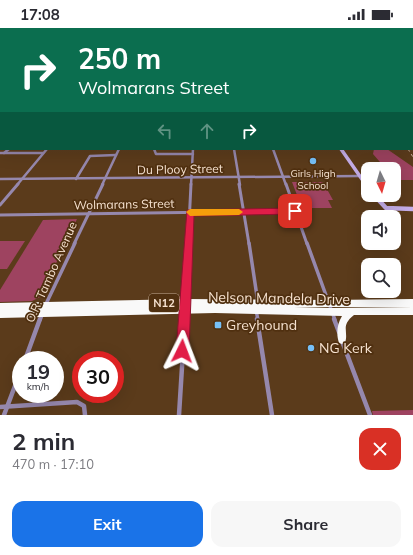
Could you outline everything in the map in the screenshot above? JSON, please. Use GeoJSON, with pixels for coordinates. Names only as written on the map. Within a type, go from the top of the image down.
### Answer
{"type":"FeatureCollection","features":[{"type":"Feature","properties":{"kind":"highway","name":"Nelson Mandela Drive"},"geometry":{"type":"LineString","coordinates":[[0,307],[44,309],[413,303]]}},
{"type":"Feature","properties":{"kind":"highway","name":"Nelson Mandela Drive"},"geometry":{"type":"LineString","coordinates":[[257,306],[332,312],[413,311]]}},
{"type":"Feature","properties":{"kind":"highway","name":"Nelson Mandela Drive"},"geometry":{"type":"LineString","coordinates":[[0,314],[44,309]]}},
{"type":"Feature","properties":{"kind":"highway"},"geometry":{"type":"LineString","coordinates":[[342,340],[341,327],[343,321],[346,316],[354,312]]}},
{"type":"Feature","properties":{"kind":"street"},"geometry":{"type":"LineString","coordinates":[[4,153],[8,150]]}},
{"type":"Feature","properties":{"kind":"street"},"geometry":{"type":"LineString","coordinates":[[0,205],[46,150]]}},
{"type":"Feature","properties":{"kind":"street","name":"O.R. Tambo Avenue"},"geometry":{"type":"LineString","coordinates":[[28,351],[44,309],[118,150]]}},
{"type":"Feature","properties":{"kind":"street"},"geometry":{"type":"LineString","coordinates":[[154,150],[156,154],[193,154]]}},
{"type":"Feature","properties":{"kind":"street"},"geometry":{"type":"LineString","coordinates":[[179,415],[193,150]]}},
{"type":"Feature","properties":{"kind":"street"},"geometry":{"type":"LineString","coordinates":[[234,150],[272,415]]}},
{"type":"Feature","properties":{"kind":"street"},"geometry":{"type":"LineString","coordinates":[[273,150],[370,415]]}},
{"type":"Feature","properties":{"kind":"street"},"geometry":{"type":"LineString","coordinates":[[342,150],[360,176]]}},
{"type":"Feature","properties":{"kind":"street"},"geometry":{"type":"LineString","coordinates":[[0,153],[43,153]]}},
{"type":"Feature","properties":{"kind":"street"},"geometry":{"type":"LineString","coordinates":[[76,179],[86,160],[92,156],[116,155]]}},
{"type":"Feature","properties":{"kind":"street","name":"Du Plooy Street"},"geometry":{"type":"LineString","coordinates":[[0,180],[360,176]]}},
{"type":"Feature","properties":{"kind":"street"},"geometry":{"type":"LineString","coordinates":[[379,202],[384,208],[413,209]]}},
{"type":"Feature","properties":{"kind":"street","name":"Wolmarans Street"},"geometry":{"type":"LineString","coordinates":[[0,215],[295,211]]}},
{"type":"Feature","properties":{"kind":"street"},"geometry":{"type":"LineString","coordinates":[[4,415],[12,393]]}},
{"type":"Feature","properties":{"kind":"street"},"geometry":{"type":"LineString","coordinates":[[0,407],[77,402],[84,406],[85,413]]}},
{"type":"Feature","properties":{"kind":"shaded area"},"geometry":{"type":"Polygon","coordinates":[[[374,150],[388,150],[413,167],[413,180],[401,180],[401,162],[380,162],[373,154],[374,150]]]}},
{"type":"Feature","properties":{"kind":"shaded area"},"geometry":{"type":"Polygon","coordinates":[[[292,182],[323,182],[333,200],[328,200],[332,208],[302,208],[292,182]]]}},
{"type":"Feature","properties":{"kind":"shaded area"},"geometry":{"type":"Polygon","coordinates":[[[77,219],[40,297],[32,301],[0,302],[0,290],[43,220],[77,219]]]}},
{"type":"Feature","properties":{"kind":"shaded area"},"geometry":{"type":"Polygon","coordinates":[[[0,241],[25,241],[7,269],[0,269],[0,241]]]}},
{"type":"Feature","properties":{"kind":"shaded area"},"geometry":{"type":"Polygon","coordinates":[[[413,410],[413,415],[373,415],[372,411],[413,410]]]}},
{"type":"Feature","properties":{"kind":"railway"},"geometry":{"type":"LineString","coordinates":[[409,150],[413,157]]}},
{"type":"Feature","properties":{"kind":"slow traffic"},"geometry":{"type":"LineString","coordinates":[[190,212],[239,212]]}},
{"type":"Feature","properties":{"kind":"place","name":"Girls High School"},"geometry":{"type":"Point","coordinates":[313,161]}},
{"type":"Feature","properties":{"kind":"place","name":"Greyhound"},"geometry":{"type":"Point","coordinates":[218,325]}},
{"type":"Feature","properties":{"kind":"place","name":"NG Kerk"},"geometry":{"type":"Point","coordinates":[311,348]}},
{"type":"Feature","properties":{"kind":"route"},"geometry":{"type":"LineString","coordinates":[[182,351],[186,303],[190,212],[295,211]]}}]}
